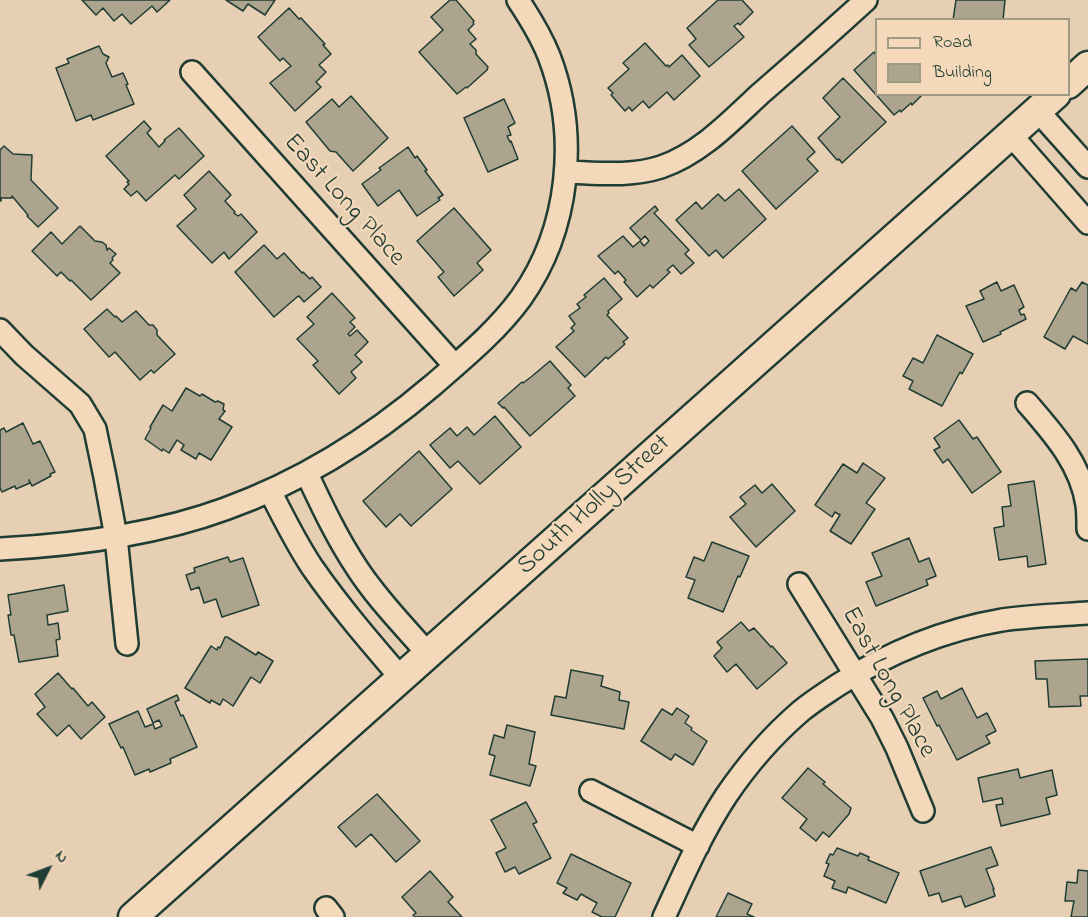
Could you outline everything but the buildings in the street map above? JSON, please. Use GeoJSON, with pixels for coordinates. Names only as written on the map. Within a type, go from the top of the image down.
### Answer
{"type":"FeatureCollection","features":[{"type":"Feature","properties":{"kind":"main road"},"geometry":{"type":"LineString","coordinates":[[1070,82],[1088,66]]}},
{"type":"Feature","properties":{"kind":"main road","name":"South Holly Street"},"geometry":{"type":"LineString","coordinates":[[133,917],[1047,103]]}},
{"type":"Feature","properties":{"kind":"street"},"geometry":{"type":"LineString","coordinates":[[0,549],[49,547],[116,537],[194,520],[307,474],[392,418],[455,366],[507,316],[522,297],[548,249],[563,200],[566,172],[564,114],[558,84],[549,56],[536,28],[518,0]]}},
{"type":"Feature","properties":{"kind":"street"},"geometry":{"type":"LineString","coordinates":[[566,172],[620,175],[663,166],[685,156],[736,116],[866,0]]}},
{"type":"Feature","properties":{"kind":"street","name":"East Long Place"},"geometry":{"type":"LineString","coordinates":[[192,72],[455,366]]}},
{"type":"Feature","properties":{"kind":"street"},"geometry":{"type":"LineString","coordinates":[[1047,103],[1088,167]]}},
{"type":"Feature","properties":{"kind":"street"},"geometry":{"type":"LineString","coordinates":[[1011,135],[1088,223]]}},
{"type":"Feature","properties":{"kind":"street"},"geometry":{"type":"LineString","coordinates":[[0,330],[24,355],[80,404],[94,429],[116,537],[127,644]]}},
{"type":"Feature","properties":{"kind":"street"},"geometry":{"type":"LineString","coordinates":[[1027,403],[1055,436],[1073,463],[1087,504],[1088,529]]}},
{"type":"Feature","properties":{"kind":"street"},"geometry":{"type":"LineString","coordinates":[[307,474],[334,531],[357,569],[388,609],[428,654]]}},
{"type":"Feature","properties":{"kind":"street"},"geometry":{"type":"LineString","coordinates":[[270,491],[312,566],[362,632],[401,678]]}},
{"type":"Feature","properties":{"kind":"street","name":"East Long Place"},"geometry":{"type":"LineString","coordinates":[[798,584],[882,718],[923,811]]}},
{"type":"Feature","properties":{"kind":"street"},"geometry":{"type":"LineString","coordinates":[[664,917],[698,846],[726,796],[762,751],[802,710],[855,675],[913,645],[1002,620],[1088,613]]}},
{"type":"Feature","properties":{"kind":"street"},"geometry":{"type":"LineString","coordinates":[[591,791],[698,846]]}}]}
